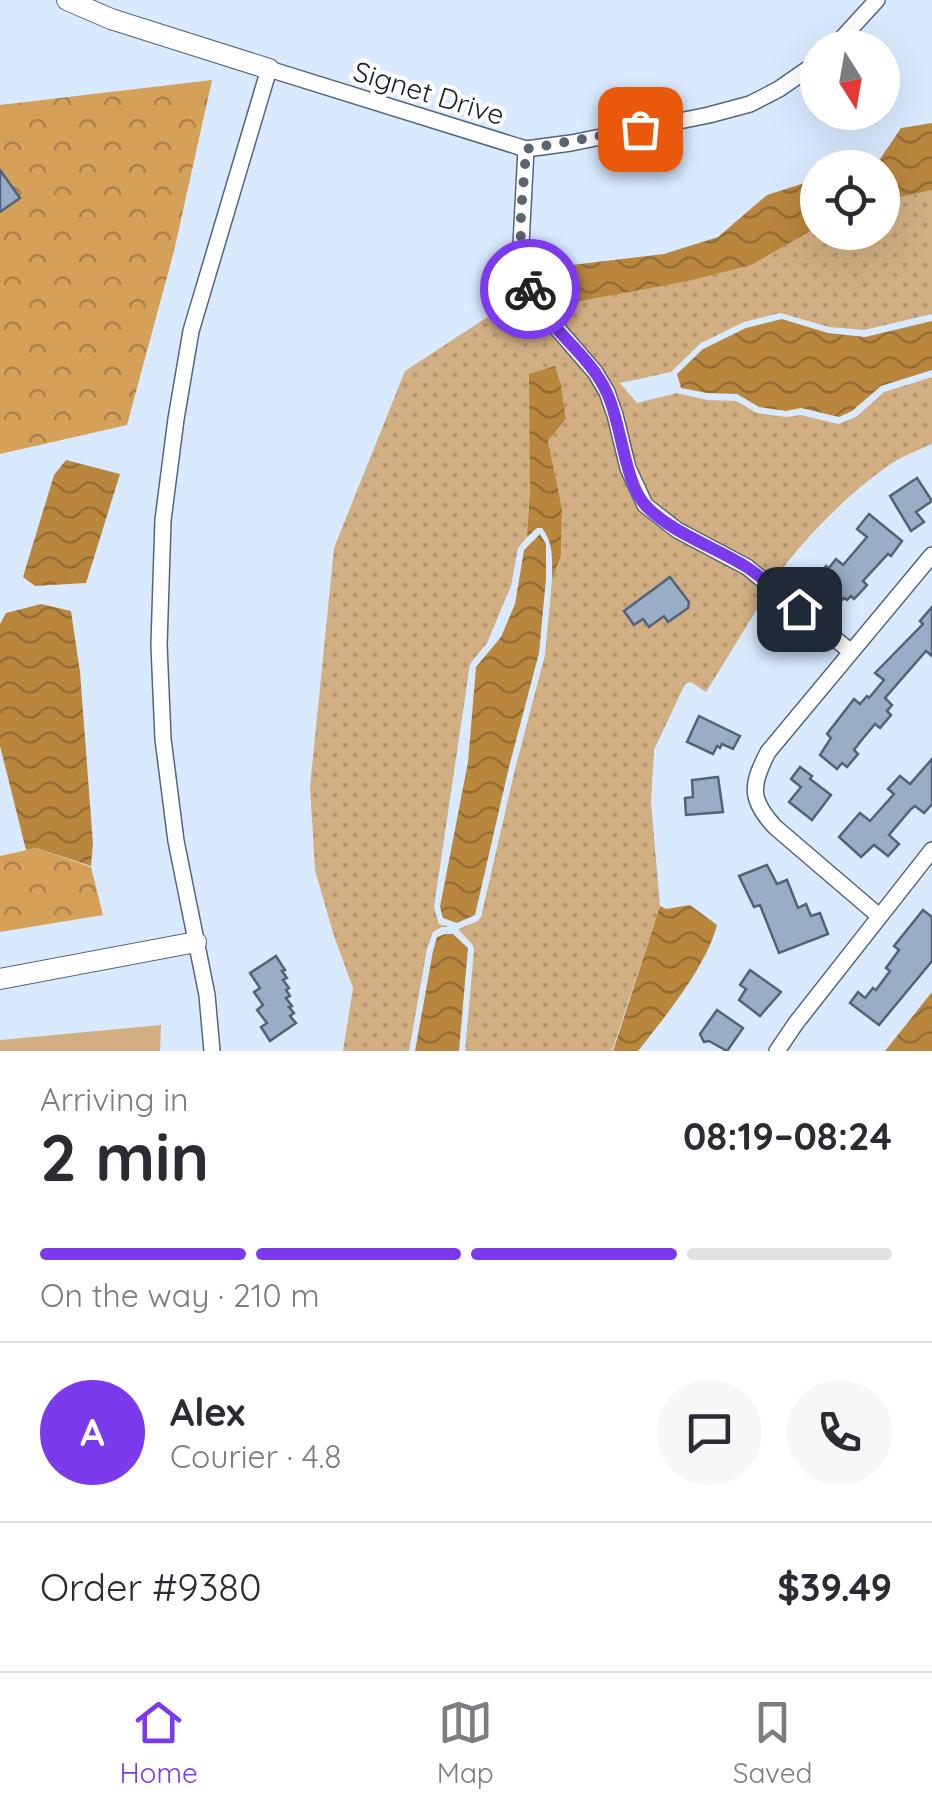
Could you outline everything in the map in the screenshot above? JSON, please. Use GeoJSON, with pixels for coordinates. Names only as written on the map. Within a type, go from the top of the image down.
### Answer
{"type":"FeatureCollection","features":[{"type":"Feature","properties":{"kind":"street"},"geometry":{"type":"LineString","coordinates":[[67,0],[111,19],[270,69],[191,331],[163,520],[159,644],[163,739],[176,841],[207,995],[212,1051]]}},
{"type":"Feature","properties":{"kind":"street"},"geometry":{"type":"LineString","coordinates":[[851,30],[877,0]]}},
{"type":"Feature","properties":{"kind":"street","name":"Signet Drive"},"geometry":{"type":"LineString","coordinates":[[270,69],[526,149],[750,104],[800,74]]}},
{"type":"Feature","properties":{"kind":"street"},"geometry":{"type":"LineString","coordinates":[[526,149],[521,244],[526,278],[544,313],[596,372],[607,392],[628,468],[644,505],[677,530],[747,567],[850,651]]}},
{"type":"Feature","properties":{"kind":"street"},"geometry":{"type":"LineString","coordinates":[[879,916],[774,827],[754,796],[756,775],[768,752],[932,554]]}},
{"type":"Feature","properties":{"kind":"street"},"geometry":{"type":"LineString","coordinates":[[777,1051],[932,850]]}},
{"type":"Feature","properties":{"kind":"street"},"geometry":{"type":"LineString","coordinates":[[0,978],[196,942]]}},
{"type":"Feature","properties":{"kind":"shaded area"},"geometry":{"type":"Polygon","coordinates":[[[932,190],[932,314],[864,330],[829,327],[780,313],[744,322],[701,343],[671,372],[620,383],[637,403],[677,393],[736,401],[757,413],[801,415],[838,424],[856,417],[884,392],[932,377],[932,444],[897,460],[863,485],[814,531],[774,580],[750,560],[680,523],[650,500],[634,466],[613,388],[549,308],[536,285],[541,282],[542,287],[800,236],[800,250],[900,250],[900,197],[932,190]]]}},
{"type":"Feature","properties":{"kind":"shaded area"},"geometry":{"type":"Polygon","coordinates":[[[524,293],[539,318],[601,395],[621,471],[641,512],[674,537],[744,574],[767,593],[706,692],[691,682],[685,684],[654,750],[651,802],[660,906],[612,1051],[465,1051],[474,949],[458,929],[481,917],[545,655],[552,580],[561,556],[562,508],[548,441],[566,419],[561,386],[530,488],[527,537],[518,548],[511,586],[487,643],[470,664],[434,907],[439,924],[449,927],[433,932],[427,949],[409,1051],[343,1051],[353,988],[315,870],[310,787],[334,548],[405,371],[524,293]]]}},
{"type":"Feature","properties":{"kind":"shaded area"},"geometry":{"type":"Polygon","coordinates":[[[161,1025],[160,1051],[0,1051],[0,1040],[161,1025]]]}},
{"type":"Feature","properties":{"kind":"green space"},"geometry":{"type":"Polygon","coordinates":[[[212,80],[174,251],[127,425],[0,454],[0,105],[212,80]]]}},
{"type":"Feature","properties":{"kind":"green space"},"geometry":{"type":"Polygon","coordinates":[[[36,848],[91,867],[103,915],[0,932],[0,856],[36,848]]]}},
{"type":"Feature","properties":{"kind":"water"},"geometry":{"type":"Polygon","coordinates":[[[932,123],[932,190],[900,197],[900,150],[886,150],[901,128],[932,123]]]}},
{"type":"Feature","properties":{"kind":"water"},"geometry":{"type":"Polygon","coordinates":[[[800,184],[800,237],[751,265],[564,304],[542,287],[538,269],[664,254],[718,237],[767,195],[800,184]]]}},
{"type":"Feature","properties":{"kind":"water"},"geometry":{"type":"Polygon","coordinates":[[[782,319],[828,333],[865,337],[932,321],[932,370],[881,386],[839,417],[801,408],[786,411],[759,407],[737,394],[681,388],[677,374],[703,349],[746,328],[782,319]]]}},
{"type":"Feature","properties":{"kind":"water"},"geometry":{"type":"Polygon","coordinates":[[[555,366],[566,419],[548,441],[562,508],[561,556],[552,580],[552,552],[546,534],[537,528],[527,537],[529,374],[555,366]]]}},
{"type":"Feature","properties":{"kind":"water"},"geometry":{"type":"Polygon","coordinates":[[[66,460],[120,474],[86,583],[35,586],[23,577],[54,475],[66,460]]]}},
{"type":"Feature","properties":{"kind":"water"},"geometry":{"type":"Polygon","coordinates":[[[540,534],[546,544],[546,579],[539,653],[475,915],[457,923],[443,918],[440,907],[468,762],[476,667],[501,637],[515,604],[524,550],[540,534]]]}},
{"type":"Feature","properties":{"kind":"water"},"geometry":{"type":"Polygon","coordinates":[[[41,604],[71,611],[80,672],[93,844],[91,866],[36,848],[26,850],[0,746],[0,624],[6,613],[41,604]]]}},
{"type":"Feature","properties":{"kind":"water"},"geometry":{"type":"Polygon","coordinates":[[[690,905],[717,925],[704,958],[638,1051],[613,1051],[660,906],[666,909],[690,905]]]}},
{"type":"Feature","properties":{"kind":"water"},"geometry":{"type":"Polygon","coordinates":[[[453,934],[468,948],[459,1051],[415,1051],[433,951],[437,937],[453,934]]]}},
{"type":"Feature","properties":{"kind":"water"},"geometry":{"type":"Polygon","coordinates":[[[932,992],[932,1051],[885,1051],[932,992]]]}},
{"type":"Feature","properties":{"kind":"building"},"geometry":{"type":"Polygon","coordinates":[[[0,170],[20,198],[0,212],[0,170]]]}},
{"type":"Feature","properties":{"kind":"building"},"geometry":{"type":"Polygon","coordinates":[[[917,478],[932,501],[916,512],[924,522],[911,531],[890,496],[917,478]]]}},
{"type":"Feature","properties":{"kind":"building"},"geometry":{"type":"Polygon","coordinates":[[[869,514],[902,541],[863,581],[867,585],[854,599],[851,596],[842,600],[816,579],[836,559],[843,565],[867,537],[857,529],[869,514]]]}},
{"type":"Feature","properties":{"kind":"building"},"geometry":{"type":"Polygon","coordinates":[[[670,577],[689,602],[688,608],[668,622],[664,616],[649,627],[643,619],[634,625],[624,611],[670,577]]]}},
{"type":"Feature","properties":{"kind":"building"},"geometry":{"type":"Polygon","coordinates":[[[932,607],[932,656],[926,651],[885,698],[892,705],[887,711],[891,715],[880,728],[875,724],[854,750],[858,754],[847,767],[842,763],[837,769],[820,755],[831,738],[827,734],[854,699],[860,704],[884,680],[875,673],[923,624],[920,621],[932,607]]]}},
{"type":"Feature","properties":{"kind":"building"},"geometry":{"type":"Polygon","coordinates":[[[699,716],[740,736],[733,749],[722,744],[713,754],[687,742],[699,716]]]}},
{"type":"Feature","properties":{"kind":"building"},"geometry":{"type":"Polygon","coordinates":[[[932,759],[932,804],[924,813],[915,806],[889,835],[899,844],[888,856],[874,845],[861,857],[839,837],[860,813],[870,821],[894,794],[888,789],[900,776],[910,784],[932,759]]]}},
{"type":"Feature","properties":{"kind":"building"},"geometry":{"type":"Polygon","coordinates":[[[800,767],[831,795],[812,820],[789,802],[801,787],[791,779],[800,767]]]}},
{"type":"Feature","properties":{"kind":"building"},"geometry":{"type":"Polygon","coordinates":[[[718,777],[723,812],[686,815],[685,798],[693,797],[692,780],[718,777]]]}},
{"type":"Feature","properties":{"kind":"building"},"geometry":{"type":"Polygon","coordinates":[[[767,865],[777,884],[787,880],[798,908],[806,904],[811,916],[820,913],[828,934],[779,953],[760,905],[754,907],[739,876],[767,865]]]}},
{"type":"Feature","properties":{"kind":"building"},"geometry":{"type":"Polygon","coordinates":[[[923,910],[932,917],[932,961],[879,1025],[850,1003],[858,992],[865,998],[873,988],[876,990],[899,950],[894,946],[923,910]]]}},
{"type":"Feature","properties":{"kind":"building"},"geometry":{"type":"Polygon","coordinates":[[[276,956],[285,970],[282,971],[287,978],[283,980],[290,996],[286,998],[296,1023],[270,1041],[261,1027],[267,1023],[257,1010],[263,1005],[254,992],[260,988],[250,973],[276,956]]]}},
{"type":"Feature","properties":{"kind":"building"},"geometry":{"type":"Polygon","coordinates":[[[750,970],[781,992],[760,1016],[739,1000],[746,989],[740,985],[750,970]]]}},
{"type":"Feature","properties":{"kind":"building"},"geometry":{"type":"Polygon","coordinates":[[[717,1010],[743,1028],[727,1051],[704,1042],[700,1034],[717,1010]]]}},
{"type":"Feature","properties":{"kind":"way so far"},"geometry":{"type":"LineString","coordinates":[[530,289],[521,244],[526,149],[640,129]]}},
{"type":"Feature","properties":{"kind":"route"},"geometry":{"type":"LineString","coordinates":[[530,289],[561,335],[596,372],[607,392],[628,468],[644,505],[677,530],[747,567],[799,609]]}}]}
